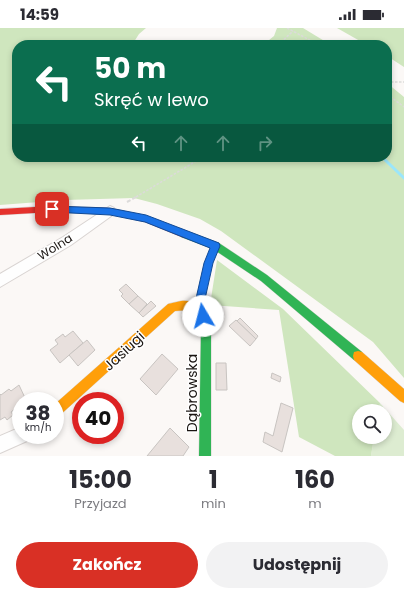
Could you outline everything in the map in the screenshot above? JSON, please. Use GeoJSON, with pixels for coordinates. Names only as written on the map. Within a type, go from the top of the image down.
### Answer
{"type":"FeatureCollection","features":[{"type":"Feature","properties":{"kind":"street"},"geometry":{"type":"LineString","coordinates":[[0,212],[52,209],[110,211],[146,219],[216,246],[264,278],[333,334],[404,397]]}},
{"type":"Feature","properties":{"kind":"street","name":"Wolna"},"geometry":{"type":"LineString","coordinates":[[0,281],[67,241],[110,211]]}},
{"type":"Feature","properties":{"kind":"street","name":"Jasiugi"},"geometry":{"type":"LineString","coordinates":[[64,404],[172,307],[183,303],[198,309]]}},
{"type":"Feature","properties":{"kind":"street","name":"Dąbrowska"},"geometry":{"type":"LineString","coordinates":[[198,309],[203,316],[206,329],[205,456]]}},
{"type":"Feature","properties":{"kind":"street"},"geometry":{"type":"LineString","coordinates":[[0,445],[12,439]]}},
{"type":"Feature","properties":{"kind":"lane"},"geometry":{"type":"LineString","coordinates":[[198,309],[208,263],[216,246]]}},
{"type":"Feature","properties":{"kind":"path"},"geometry":{"type":"LineString","coordinates":[[287,28],[310,40]]}},
{"type":"Feature","properties":{"kind":"path"},"geometry":{"type":"LineString","coordinates":[[283,40],[293,31]]}},
{"type":"Feature","properties":{"kind":"path"},"geometry":{"type":"LineString","coordinates":[[392,83],[404,82]]}},
{"type":"Feature","properties":{"kind":"path"},"geometry":{"type":"LineString","coordinates":[[392,98],[404,107]]}},
{"type":"Feature","properties":{"kind":"path"},"geometry":{"type":"LineString","coordinates":[[110,211],[192,162]]}},
{"type":"Feature","properties":{"kind":"green space"},"geometry":{"type":"Polygon","coordinates":[[[0,28],[146,28],[135,40],[12,40],[12,162],[392,162],[392,87],[404,97],[404,378],[373,342],[221,231],[200,219],[157,204],[134,198],[65,200],[0,205],[0,28]]]}},
{"type":"Feature","properties":{"kind":"green space"},"geometry":{"type":"Polygon","coordinates":[[[277,28],[303,28],[323,40],[269,40],[274,36],[277,28]]]}},
{"type":"Feature","properties":{"kind":"green space"},"geometry":{"type":"Polygon","coordinates":[[[337,28],[404,28],[404,67],[392,59],[392,40],[358,40],[337,28]]]}},
{"type":"Feature","properties":{"kind":"green space"},"geometry":{"type":"Polygon","coordinates":[[[217,260],[283,309],[380,403],[352,404],[352,444],[373,444],[371,456],[335,456],[299,437],[279,310],[210,305],[217,260]]]}},
{"type":"Feature","properties":{"kind":"green space"},"geometry":{"type":"Polygon","coordinates":[[[392,416],[404,430],[404,456],[371,456],[373,444],[392,444],[392,416]]]}},
{"type":"Feature","properties":{"kind":"building"},"geometry":{"type":"Polygon","coordinates":[[[126,284],[138,296],[129,304],[121,296],[123,294],[119,290],[126,284]]]}},
{"type":"Feature","properties":{"kind":"building"},"geometry":{"type":"Polygon","coordinates":[[[138,296],[147,304],[139,313],[129,304],[138,296]]]}},
{"type":"Feature","properties":{"kind":"building"},"geometry":{"type":"Polygon","coordinates":[[[151,301],[156,306],[143,317],[139,313],[151,301]]]}},
{"type":"Feature","properties":{"kind":"building"},"geometry":{"type":"Polygon","coordinates":[[[240,318],[258,336],[256,339],[237,321],[240,318]]]}},
{"type":"Feature","properties":{"kind":"building"},"geometry":{"type":"Polygon","coordinates":[[[236,320],[256,339],[250,346],[229,326],[236,320]]]}},
{"type":"Feature","properties":{"kind":"building"},"geometry":{"type":"Polygon","coordinates":[[[73,331],[83,343],[60,363],[50,350],[58,344],[55,340],[63,334],[65,337],[73,331]]]}},
{"type":"Feature","properties":{"kind":"building"},"geometry":{"type":"Polygon","coordinates":[[[87,340],[95,350],[78,366],[69,355],[87,340]]]}},
{"type":"Feature","properties":{"kind":"building"},"geometry":{"type":"Polygon","coordinates":[[[162,354],[178,369],[156,395],[140,379],[162,354]]]}},
{"type":"Feature","properties":{"kind":"building"},"geometry":{"type":"Polygon","coordinates":[[[216,363],[226,363],[227,390],[216,390],[216,363]]]}},
{"type":"Feature","properties":{"kind":"building"},"geometry":{"type":"Polygon","coordinates":[[[272,373],[281,377],[280,382],[271,378],[272,373]]]}},
{"type":"Feature","properties":{"kind":"building"},"geometry":{"type":"Polygon","coordinates":[[[19,385],[22,392],[12,392],[12,416],[7,420],[5,417],[0,420],[0,394],[1,395],[9,389],[11,391],[19,385]]]}},
{"type":"Feature","properties":{"kind":"building"},"geometry":{"type":"Polygon","coordinates":[[[281,403],[293,408],[282,452],[263,442],[265,432],[273,436],[281,403]]]}},
{"type":"Feature","properties":{"kind":"building"},"geometry":{"type":"Polygon","coordinates":[[[170,428],[189,447],[183,456],[147,456],[170,428]]]}},
{"type":"Feature","properties":{"kind":"waterway"},"geometry":{"type":"LineString","coordinates":[[387,162],[404,178]]}},
{"type":"Feature","properties":{"kind":"traffic: fast"},"geometry":{"type":"LineString","coordinates":[[184,234],[216,246],[264,278],[358,356]]}},
{"type":"Feature","properties":{"kind":"traffic: fast"},"geometry":{"type":"LineString","coordinates":[[201,315],[206,329],[205,456]]}},
{"type":"Feature","properties":{"kind":"traffic: slow"},"geometry":{"type":"LineString","coordinates":[[64,404],[172,307],[181,305],[192,306],[201,315]]}},
{"type":"Feature","properties":{"kind":"traffic: slow"},"geometry":{"type":"LineString","coordinates":[[358,356],[404,397]]}},
{"type":"Feature","properties":{"kind":"traffic: jam"},"geometry":{"type":"LineString","coordinates":[[0,212],[52,209],[110,211],[146,219],[184,234]]}},
{"type":"Feature","properties":{"kind":"route"},"geometry":{"type":"LineString","coordinates":[[52,209],[110,211],[146,219],[174,228],[216,246],[208,263],[198,309],[203,316]]}}]}
